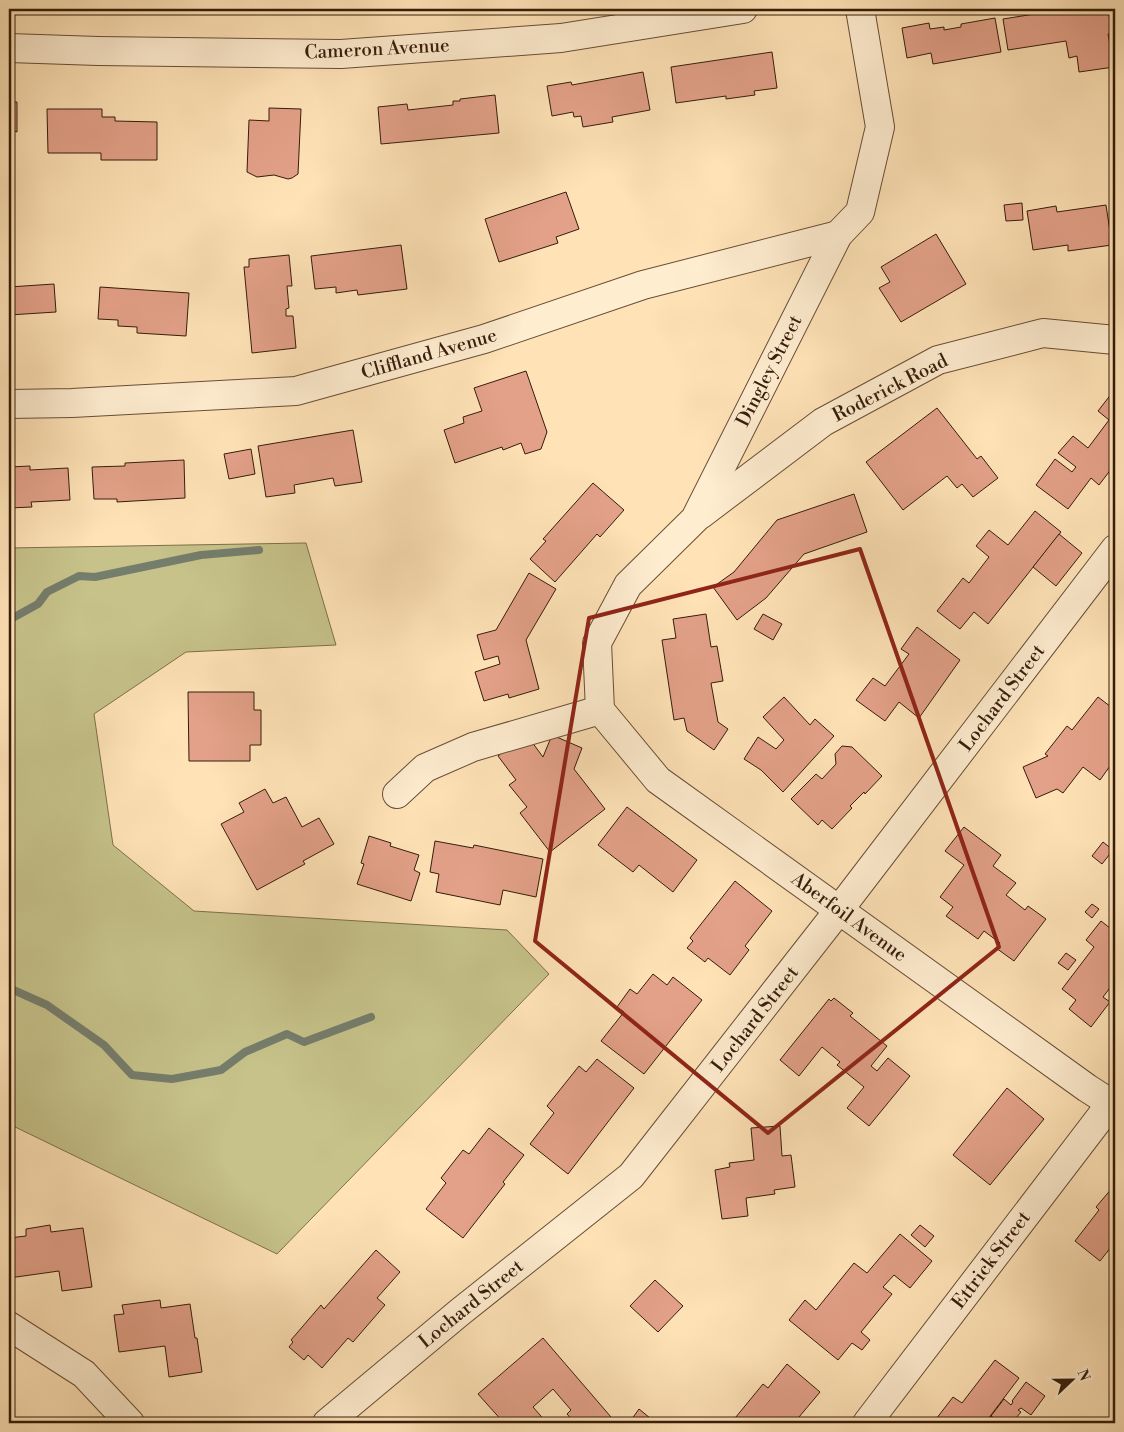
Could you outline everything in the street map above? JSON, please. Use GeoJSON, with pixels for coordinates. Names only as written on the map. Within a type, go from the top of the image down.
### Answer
{"type":"FeatureCollection","features":[{"type":"Feature","properties":{"kind":"street","name":"Cameron Avenue"},"geometry":{"type":"LineString","coordinates":[[9,48],[341,54],[561,38],[743,9]]}},
{"type":"Feature","properties":{"kind":"street","name":"Dingley Street"},"geometry":{"type":"LineString","coordinates":[[600,710],[597,642],[628,585],[695,519],[838,236],[860,212],[880,127],[860,9]]}},
{"type":"Feature","properties":{"kind":"street","name":"Cliffland Avenue"},"geometry":{"type":"LineString","coordinates":[[9,404],[296,391],[484,339],[644,285],[838,236]]}},
{"type":"Feature","properties":{"kind":"street","name":"Roderick Road"},"geometry":{"type":"LineString","coordinates":[[695,519],[823,422],[938,360],[1043,333],[1115,340]]}},
{"type":"Feature","properties":{"kind":"street","name":"Lochard Street"},"geometry":{"type":"LineString","coordinates":[[326,1423],[460,1312],[631,1176],[840,910],[1115,549]]}},
{"type":"Feature","properties":{"kind":"street"},"geometry":{"type":"LineString","coordinates":[[397,794],[425,768],[473,747],[600,710]]}},
{"type":"Feature","properties":{"kind":"street","name":"Aberfoil Avenue"},"geometry":{"type":"LineString","coordinates":[[600,710],[658,780],[1087,1088],[1114,1102]]}},
{"type":"Feature","properties":{"kind":"street","name":"Ettrick Street"},"geometry":{"type":"LineString","coordinates":[[868,1423],[1114,1102]]}},
{"type":"Feature","properties":{"kind":"street"},"geometry":{"type":"LineString","coordinates":[[9,1326],[84,1374],[130,1423]]}},
{"type":"Feature","properties":{"kind":"highlighted area"},"geometry":{"type":"Polygon","coordinates":[[[860,549],[999,947],[768,1133],[535,941],[589,618],[860,549]]]}},
{"type":"Feature","properties":{"kind":"shaded area"},"geometry":{"type":"Polygon","coordinates":[[[306,543],[336,645],[186,652],[94,714],[113,845],[194,911],[507,930],[549,974],[277,1254],[9,1124],[9,548],[306,543]]]}},
{"type":"Feature","properties":{"kind":"building"},"geometry":{"type":"Polygon","coordinates":[[[1041,9],[1108,9],[1112,33],[1108,34],[1114,67],[1079,72],[1077,56],[1069,58],[1066,41],[1008,50],[1003,19],[1041,13],[1041,9]]]}},
{"type":"Feature","properties":{"kind":"building"},"geometry":{"type":"Polygon","coordinates":[[[995,18],[1001,52],[933,64],[931,53],[907,58],[902,28],[929,23],[930,29],[944,27],[944,30],[961,27],[961,24],[995,18]]]}},
{"type":"Feature","properties":{"kind":"building"},"geometry":{"type":"Polygon","coordinates":[[[772,52],[777,88],[754,91],[755,95],[726,99],[726,96],[676,103],[671,67],[772,52]]]}},
{"type":"Feature","properties":{"kind":"building"},"geometry":{"type":"Polygon","coordinates":[[[643,72],[650,110],[612,117],[613,122],[583,127],[581,116],[574,117],[573,112],[552,116],[547,86],[571,82],[572,85],[643,72]]]}},
{"type":"Feature","properties":{"kind":"building"},"geometry":{"type":"Polygon","coordinates":[[[495,95],[499,133],[381,144],[378,107],[407,104],[408,110],[453,105],[453,101],[460,101],[460,99],[495,95]]]}},
{"type":"Feature","properties":{"kind":"building"},"geometry":{"type":"Polygon","coordinates":[[[9,102],[17,102],[17,132],[14,131],[14,141],[9,141],[9,102]]]}},
{"type":"Feature","properties":{"kind":"building"},"geometry":{"type":"Polygon","coordinates":[[[269,108],[301,109],[298,174],[292,178],[288,179],[274,175],[257,177],[247,172],[249,120],[269,121],[269,108]]]}},
{"type":"Feature","properties":{"kind":"building"},"geometry":{"type":"Polygon","coordinates":[[[47,109],[102,109],[102,117],[115,117],[115,121],[157,122],[157,160],[101,160],[101,153],[48,153],[47,109]]]}},
{"type":"Feature","properties":{"kind":"building"},"geometry":{"type":"Polygon","coordinates":[[[566,192],[579,229],[556,237],[558,243],[499,262],[485,219],[566,192]]]}},
{"type":"Feature","properties":{"kind":"building"},"geometry":{"type":"Polygon","coordinates":[[[1022,203],[1023,220],[1006,221],[1004,205],[1022,203]]]}},
{"type":"Feature","properties":{"kind":"building"},"geometry":{"type":"Polygon","coordinates":[[[1106,205],[1112,245],[1068,251],[1068,245],[1033,250],[1027,211],[1056,206],[1057,212],[1106,205]]]}},
{"type":"Feature","properties":{"kind":"building"},"geometry":{"type":"Polygon","coordinates":[[[936,234],[966,284],[901,322],[879,288],[890,282],[881,267],[936,234]]]}},
{"type":"Feature","properties":{"kind":"building"},"geometry":{"type":"Polygon","coordinates":[[[401,245],[407,289],[358,295],[357,290],[336,293],[336,287],[315,289],[311,256],[401,245]]]}},
{"type":"Feature","properties":{"kind":"building"},"geometry":{"type":"Polygon","coordinates":[[[289,255],[292,286],[287,286],[289,308],[286,309],[286,316],[293,316],[296,348],[252,353],[244,267],[249,267],[249,259],[289,255]]]}},
{"type":"Feature","properties":{"kind":"building"},"geometry":{"type":"Polygon","coordinates":[[[54,284],[56,312],[9,315],[9,287],[54,284]]]}},
{"type":"Feature","properties":{"kind":"building"},"geometry":{"type":"Polygon","coordinates":[[[100,287],[189,293],[186,336],[137,333],[137,327],[118,326],[118,320],[98,319],[100,287]]]}},
{"type":"Feature","properties":{"kind":"building"},"geometry":{"type":"Polygon","coordinates":[[[526,371],[547,432],[541,449],[525,454],[521,443],[503,450],[502,447],[455,463],[444,430],[464,423],[463,417],[482,411],[474,388],[526,371]]]}},
{"type":"Feature","properties":{"kind":"building"},"geometry":{"type":"Polygon","coordinates":[[[1112,393],[1115,396],[1115,464],[1099,485],[1091,478],[1068,509],[1036,485],[1055,459],[1072,472],[1076,467],[1058,453],[1073,436],[1088,448],[1109,420],[1098,411],[1112,393]]]}},
{"type":"Feature","properties":{"kind":"building"},"geometry":{"type":"Polygon","coordinates":[[[937,408],[977,459],[981,456],[998,478],[973,497],[962,484],[957,488],[947,476],[903,510],[866,462],[937,408]]]}},
{"type":"Feature","properties":{"kind":"building"},"geometry":{"type":"Polygon","coordinates":[[[353,430],[362,482],[335,486],[333,478],[294,485],[295,493],[266,497],[258,446],[353,430]]]}},
{"type":"Feature","properties":{"kind":"building"},"geometry":{"type":"Polygon","coordinates":[[[251,449],[255,474],[229,479],[224,454],[251,449]]]}},
{"type":"Feature","properties":{"kind":"building"},"geometry":{"type":"Polygon","coordinates":[[[184,460],[185,498],[117,502],[117,499],[94,499],[92,467],[125,466],[125,463],[184,460]]]}},
{"type":"Feature","properties":{"kind":"building"},"geometry":{"type":"Polygon","coordinates":[[[30,466],[30,470],[68,468],[70,500],[31,502],[32,507],[9,508],[9,467],[30,466]]]}},
{"type":"Feature","properties":{"kind":"building"},"geometry":{"type":"Polygon","coordinates":[[[593,483],[624,510],[600,537],[597,534],[555,582],[530,559],[546,541],[543,539],[593,483]]]}},
{"type":"Feature","properties":{"kind":"building"},"geometry":{"type":"Polygon","coordinates":[[[854,494],[867,532],[804,554],[766,598],[737,620],[713,587],[734,572],[777,520],[854,494]]]}},
{"type":"Feature","properties":{"kind":"building"},"geometry":{"type":"Polygon","coordinates":[[[1035,511],[1061,532],[988,624],[974,612],[960,629],[937,611],[963,578],[969,583],[989,557],[976,546],[989,530],[1008,545],[1035,511]]]}},
{"type":"Feature","properties":{"kind":"building"},"geometry":{"type":"Polygon","coordinates":[[[1059,534],[1082,553],[1056,586],[1033,567],[1059,534]]]}},
{"type":"Feature","properties":{"kind":"building"},"geometry":{"type":"Polygon","coordinates":[[[529,573],[556,589],[526,640],[539,689],[509,698],[508,694],[484,701],[475,672],[500,664],[498,656],[484,660],[477,635],[496,630],[529,573]]]}},
{"type":"Feature","properties":{"kind":"building"},"geometry":{"type":"Polygon","coordinates":[[[706,614],[711,647],[717,646],[723,681],[711,683],[718,722],[728,729],[714,750],[687,731],[684,718],[674,720],[662,640],[676,638],[673,619],[706,614]]]}},
{"type":"Feature","properties":{"kind":"building"},"geometry":{"type":"Polygon","coordinates":[[[763,614],[782,624],[773,640],[754,629],[763,614]]]}},
{"type":"Feature","properties":{"kind":"building"},"geometry":{"type":"Polygon","coordinates":[[[917,627],[960,660],[919,718],[899,702],[885,721],[856,700],[873,678],[885,686],[909,654],[901,649],[917,627]]]}},
{"type":"Feature","properties":{"kind":"building"},"geometry":{"type":"Polygon","coordinates":[[[188,692],[254,692],[254,710],[261,710],[261,745],[250,745],[250,761],[189,761],[188,692]]]}},
{"type":"Feature","properties":{"kind":"building"},"geometry":{"type":"Polygon","coordinates":[[[784,697],[810,725],[815,719],[834,736],[783,792],[761,770],[744,759],[758,737],[776,749],[784,740],[763,717],[784,697]]]}},
{"type":"Feature","properties":{"kind":"building"},"geometry":{"type":"Polygon","coordinates":[[[1098,697],[1115,710],[1115,759],[1100,780],[1083,767],[1063,793],[1057,789],[1036,798],[1023,767],[1048,756],[1045,754],[1067,726],[1072,730],[1098,697]]]}},
{"type":"Feature","properties":{"kind":"building"},"geometry":{"type":"Polygon","coordinates":[[[526,734],[543,757],[552,735],[582,748],[574,769],[605,809],[550,852],[520,813],[527,807],[509,785],[516,780],[498,756],[526,734]]]}},
{"type":"Feature","properties":{"kind":"building"},"geometry":{"type":"Polygon","coordinates":[[[842,746],[852,747],[882,776],[865,794],[864,792],[850,806],[852,808],[832,829],[822,820],[818,825],[791,799],[816,774],[822,779],[836,764],[835,754],[842,746]]]}},
{"type":"Feature","properties":{"kind":"building"},"geometry":{"type":"Polygon","coordinates":[[[265,789],[273,803],[286,797],[302,827],[319,818],[334,844],[303,861],[305,864],[257,890],[221,824],[244,812],[239,803],[265,789]]]}},
{"type":"Feature","properties":{"kind":"building"},"geometry":{"type":"Polygon","coordinates":[[[627,807],[697,860],[673,892],[639,865],[633,872],[598,845],[627,807]]]}},
{"type":"Feature","properties":{"kind":"building"},"geometry":{"type":"Polygon","coordinates":[[[964,827],[1001,855],[993,866],[1016,883],[1006,895],[1025,910],[1028,906],[1046,919],[1014,961],[996,948],[1000,943],[984,931],[978,939],[946,916],[953,907],[940,897],[964,865],[945,851],[964,827]]]}},
{"type":"Feature","properties":{"kind":"building"},"geometry":{"type":"Polygon","coordinates":[[[369,836],[391,843],[390,846],[419,855],[414,870],[420,873],[411,901],[357,884],[364,864],[361,863],[369,836]]]}},
{"type":"Feature","properties":{"kind":"building"},"geometry":{"type":"Polygon","coordinates":[[[435,841],[473,848],[474,845],[543,859],[536,897],[503,890],[500,905],[436,892],[439,874],[430,872],[435,841]]]}},
{"type":"Feature","properties":{"kind":"building"},"geometry":{"type":"Polygon","coordinates":[[[1103,842],[1113,850],[1102,864],[1092,856],[1103,842]]]}},
{"type":"Feature","properties":{"kind":"building"},"geometry":{"type":"Polygon","coordinates":[[[735,881],[772,911],[745,946],[749,950],[730,975],[708,958],[705,962],[687,948],[693,941],[690,938],[735,881]]]}},
{"type":"Feature","properties":{"kind":"building"},"geometry":{"type":"Polygon","coordinates":[[[1092,904],[1099,909],[1092,918],[1085,912],[1092,904]]]}},
{"type":"Feature","properties":{"kind":"building"},"geometry":{"type":"Polygon","coordinates":[[[1101,921],[1115,932],[1115,981],[1103,997],[1110,1002],[1091,1027],[1069,1009],[1076,1000],[1062,989],[1094,947],[1086,940],[1101,921]]]}},
{"type":"Feature","properties":{"kind":"building"},"geometry":{"type":"Polygon","coordinates":[[[1066,953],[1076,960],[1068,970],[1058,963],[1066,953]]]}},
{"type":"Feature","properties":{"kind":"building"},"geometry":{"type":"Polygon","coordinates":[[[653,974],[667,985],[673,977],[702,1000],[644,1074],[601,1041],[624,1012],[617,1007],[630,989],[637,994],[653,974]]]}},
{"type":"Feature","properties":{"kind":"building"},"geometry":{"type":"Polygon","coordinates":[[[834,998],[853,1013],[850,1016],[887,1046],[871,1066],[877,1071],[888,1058],[910,1076],[869,1126],[847,1108],[864,1087],[837,1065],[840,1062],[822,1047],[799,1076],[780,1060],[829,999],[831,1001],[834,998]]]}},
{"type":"Feature","properties":{"kind":"building"},"geometry":{"type":"Polygon","coordinates":[[[597,1059],[634,1088],[568,1174],[530,1144],[554,1113],[547,1106],[579,1066],[586,1072],[597,1059]]]}},
{"type":"Feature","properties":{"kind":"building"},"geometry":{"type":"Polygon","coordinates":[[[1007,1088],[1044,1119],[990,1185],[953,1155],[1007,1088]]]}},
{"type":"Feature","properties":{"kind":"building"},"geometry":{"type":"Polygon","coordinates":[[[780,1126],[782,1156],[791,1155],[795,1187],[774,1190],[775,1194],[746,1198],[748,1216],[722,1219],[715,1170],[730,1167],[729,1163],[754,1160],[751,1128],[780,1126]]]}},
{"type":"Feature","properties":{"kind":"building"},"geometry":{"type":"Polygon","coordinates":[[[489,1128],[524,1155],[503,1182],[505,1184],[463,1238],[426,1209],[446,1183],[441,1178],[463,1150],[469,1154],[489,1128]]]}},
{"type":"Feature","properties":{"kind":"building"},"geometry":{"type":"Polygon","coordinates":[[[1113,1187],[1115,1189],[1115,1242],[1100,1261],[1075,1241],[1099,1210],[1096,1207],[1113,1187]]]}},
{"type":"Feature","properties":{"kind":"building"},"geometry":{"type":"Polygon","coordinates":[[[50,1225],[51,1232],[83,1228],[92,1287],[62,1291],[59,1271],[9,1278],[9,1238],[26,1236],[26,1229],[50,1225]]]}},
{"type":"Feature","properties":{"kind":"building"},"geometry":{"type":"Polygon","coordinates":[[[920,1225],[934,1236],[925,1247],[911,1235],[920,1225]]]}},
{"type":"Feature","properties":{"kind":"building"},"geometry":{"type":"Polygon","coordinates":[[[900,1234],[932,1261],[910,1288],[894,1275],[883,1287],[892,1294],[861,1332],[870,1340],[862,1350],[852,1343],[838,1360],[789,1320],[805,1300],[816,1310],[854,1263],[867,1273],[900,1234]]]}},
{"type":"Feature","properties":{"kind":"building"},"geometry":{"type":"Polygon","coordinates":[[[376,1250],[400,1272],[377,1298],[385,1305],[353,1342],[348,1338],[322,1368],[308,1355],[304,1360],[289,1347],[293,1342],[291,1340],[321,1305],[324,1309],[376,1250]]]}},
{"type":"Feature","properties":{"kind":"building"},"geometry":{"type":"Polygon","coordinates":[[[655,1280],[683,1306],[658,1332],[630,1306],[655,1280]]]}},
{"type":"Feature","properties":{"kind":"building"},"geometry":{"type":"Polygon","coordinates":[[[160,1300],[161,1308],[190,1304],[202,1372],[169,1377],[165,1346],[119,1352],[114,1315],[124,1314],[122,1305],[160,1300]]]}},
{"type":"Feature","properties":{"kind":"building"},"geometry":{"type":"Polygon","coordinates":[[[543,1338],[611,1417],[605,1422],[607,1423],[575,1423],[567,1414],[571,1410],[553,1389],[533,1407],[547,1423],[504,1423],[478,1394],[543,1338]]]}},
{"type":"Feature","properties":{"kind":"building"},"geometry":{"type":"Polygon","coordinates":[[[995,1360],[1019,1378],[985,1423],[933,1423],[953,1397],[962,1403],[995,1360]]]}},
{"type":"Feature","properties":{"kind":"building"},"geometry":{"type":"Polygon","coordinates":[[[787,1364],[820,1392],[794,1423],[731,1423],[763,1384],[768,1388],[787,1364]]]}},
{"type":"Feature","properties":{"kind":"building"},"geometry":{"type":"Polygon","coordinates":[[[1026,1382],[1045,1396],[1031,1415],[1021,1408],[1018,1410],[1021,1412],[1012,1423],[1000,1423],[991,1416],[1004,1399],[1011,1405],[1026,1382]]]}},
{"type":"Feature","properties":{"kind":"building"},"geometry":{"type":"Polygon","coordinates":[[[639,1409],[650,1418],[646,1423],[629,1423],[639,1409]]]}},
{"type":"Feature","properties":{"kind":"building"},"geometry":{"type":"Polygon","coordinates":[[[991,1416],[1000,1423],[985,1423],[991,1416]]]}},
{"type":"Feature","properties":{"kind":"waterway"},"geometry":{"type":"LineString","coordinates":[[9,620],[38,604],[47,592],[79,576],[95,577],[201,555],[259,550]]}},
{"type":"Feature","properties":{"kind":"waterway"},"geometry":{"type":"LineString","coordinates":[[9,988],[47,1005],[104,1045],[132,1075],[172,1079],[221,1070],[245,1052],[287,1034],[304,1042],[371,1017]]}}]}
